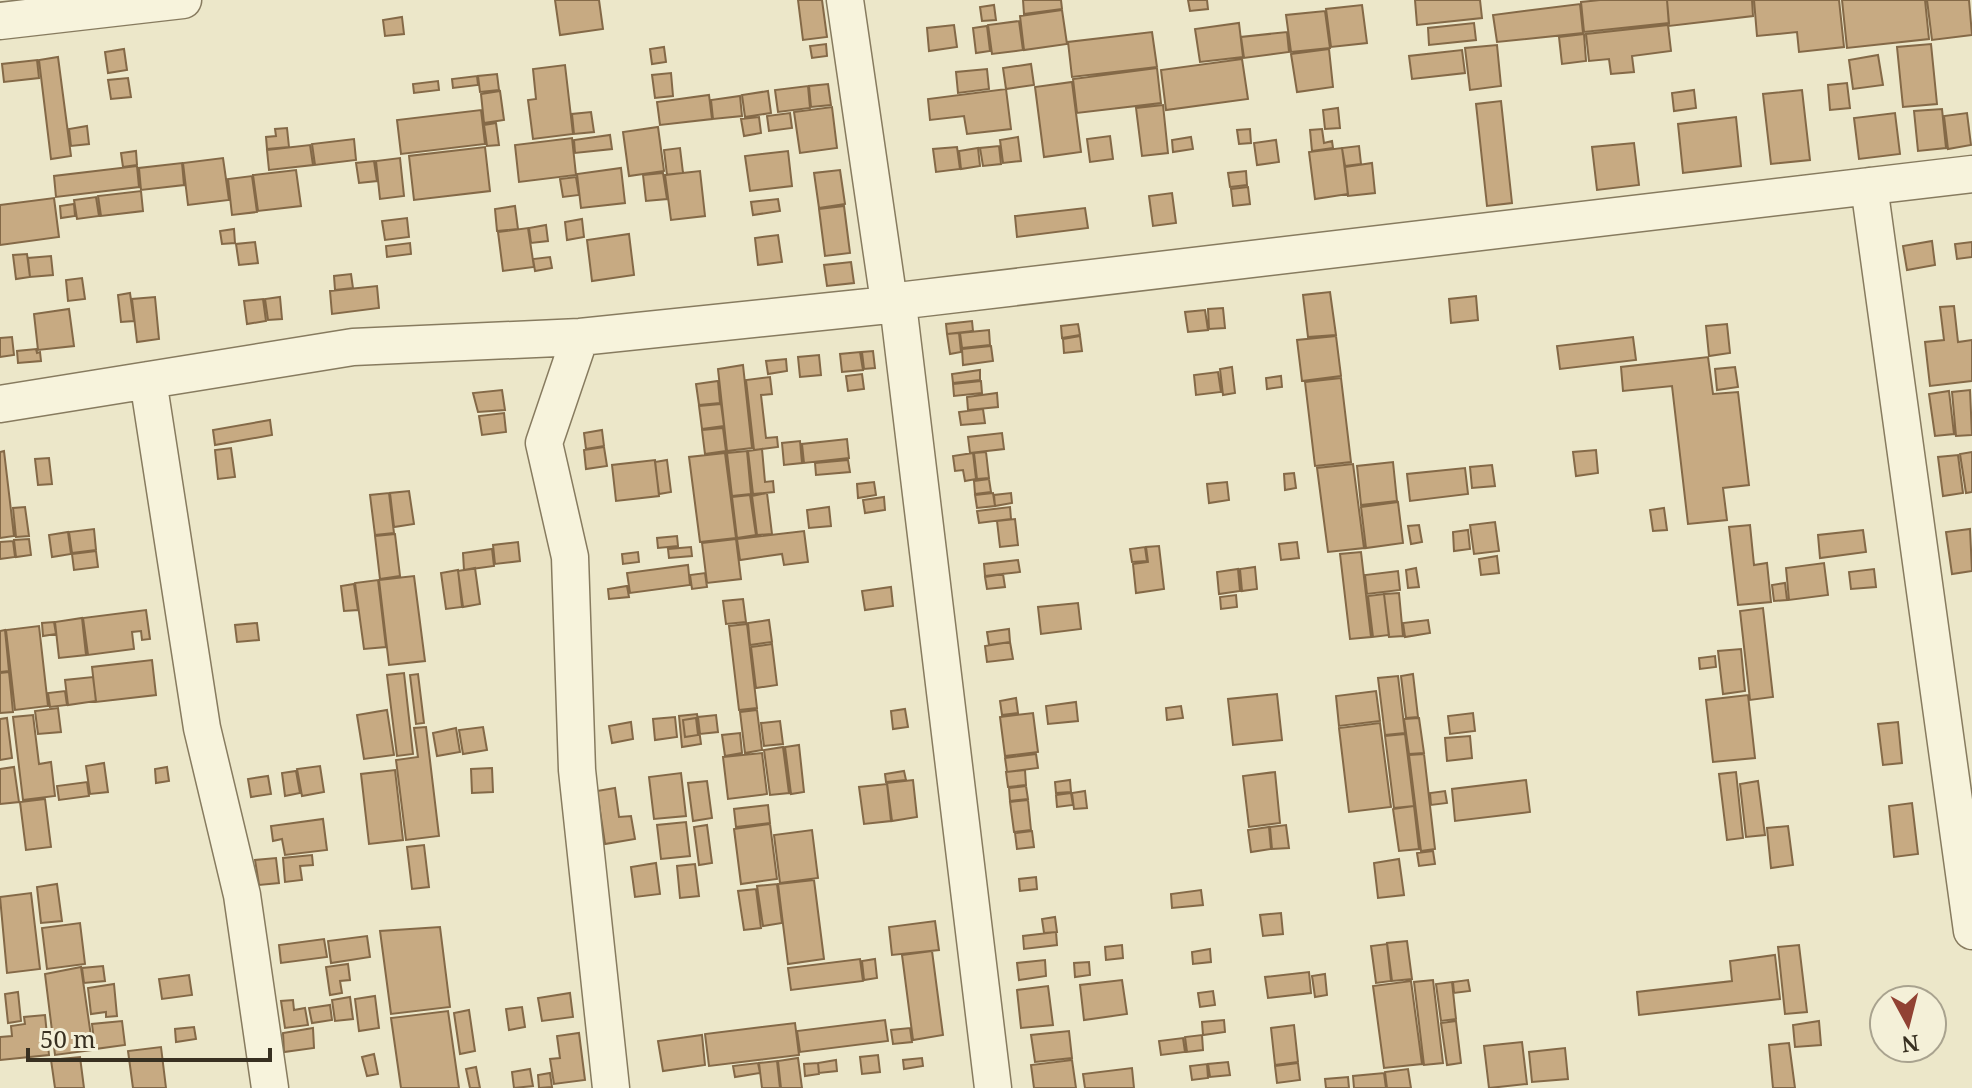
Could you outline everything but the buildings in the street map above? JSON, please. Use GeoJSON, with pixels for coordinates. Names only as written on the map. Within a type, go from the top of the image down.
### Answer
{"type":"FeatureCollection","features":[{"type":"Feature","properties":{"kind":"street"},"geometry":{"type":"LineString","coordinates":[[0,21],[183,0]]}},
{"type":"Feature","properties":{"kind":"street"},"geometry":{"type":"LineString","coordinates":[[845,0],[894,303],[993,1088]]}},
{"type":"Feature","properties":{"kind":"street"},"geometry":{"type":"LineString","coordinates":[[0,404],[353,347],[580,337],[894,303],[1972,174]]}},
{"type":"Feature","properties":{"kind":"street"},"geometry":{"type":"LineString","coordinates":[[1869,186],[1972,931]]}},
{"type":"Feature","properties":{"kind":"street"},"geometry":{"type":"LineString","coordinates":[[580,337],[544,443],[570,557],[577,770],[611,1088]]}},
{"type":"Feature","properties":{"kind":"street"},"geometry":{"type":"LineString","coordinates":[[148,380],[202,728],[242,895],[270,1088]]}}]}
